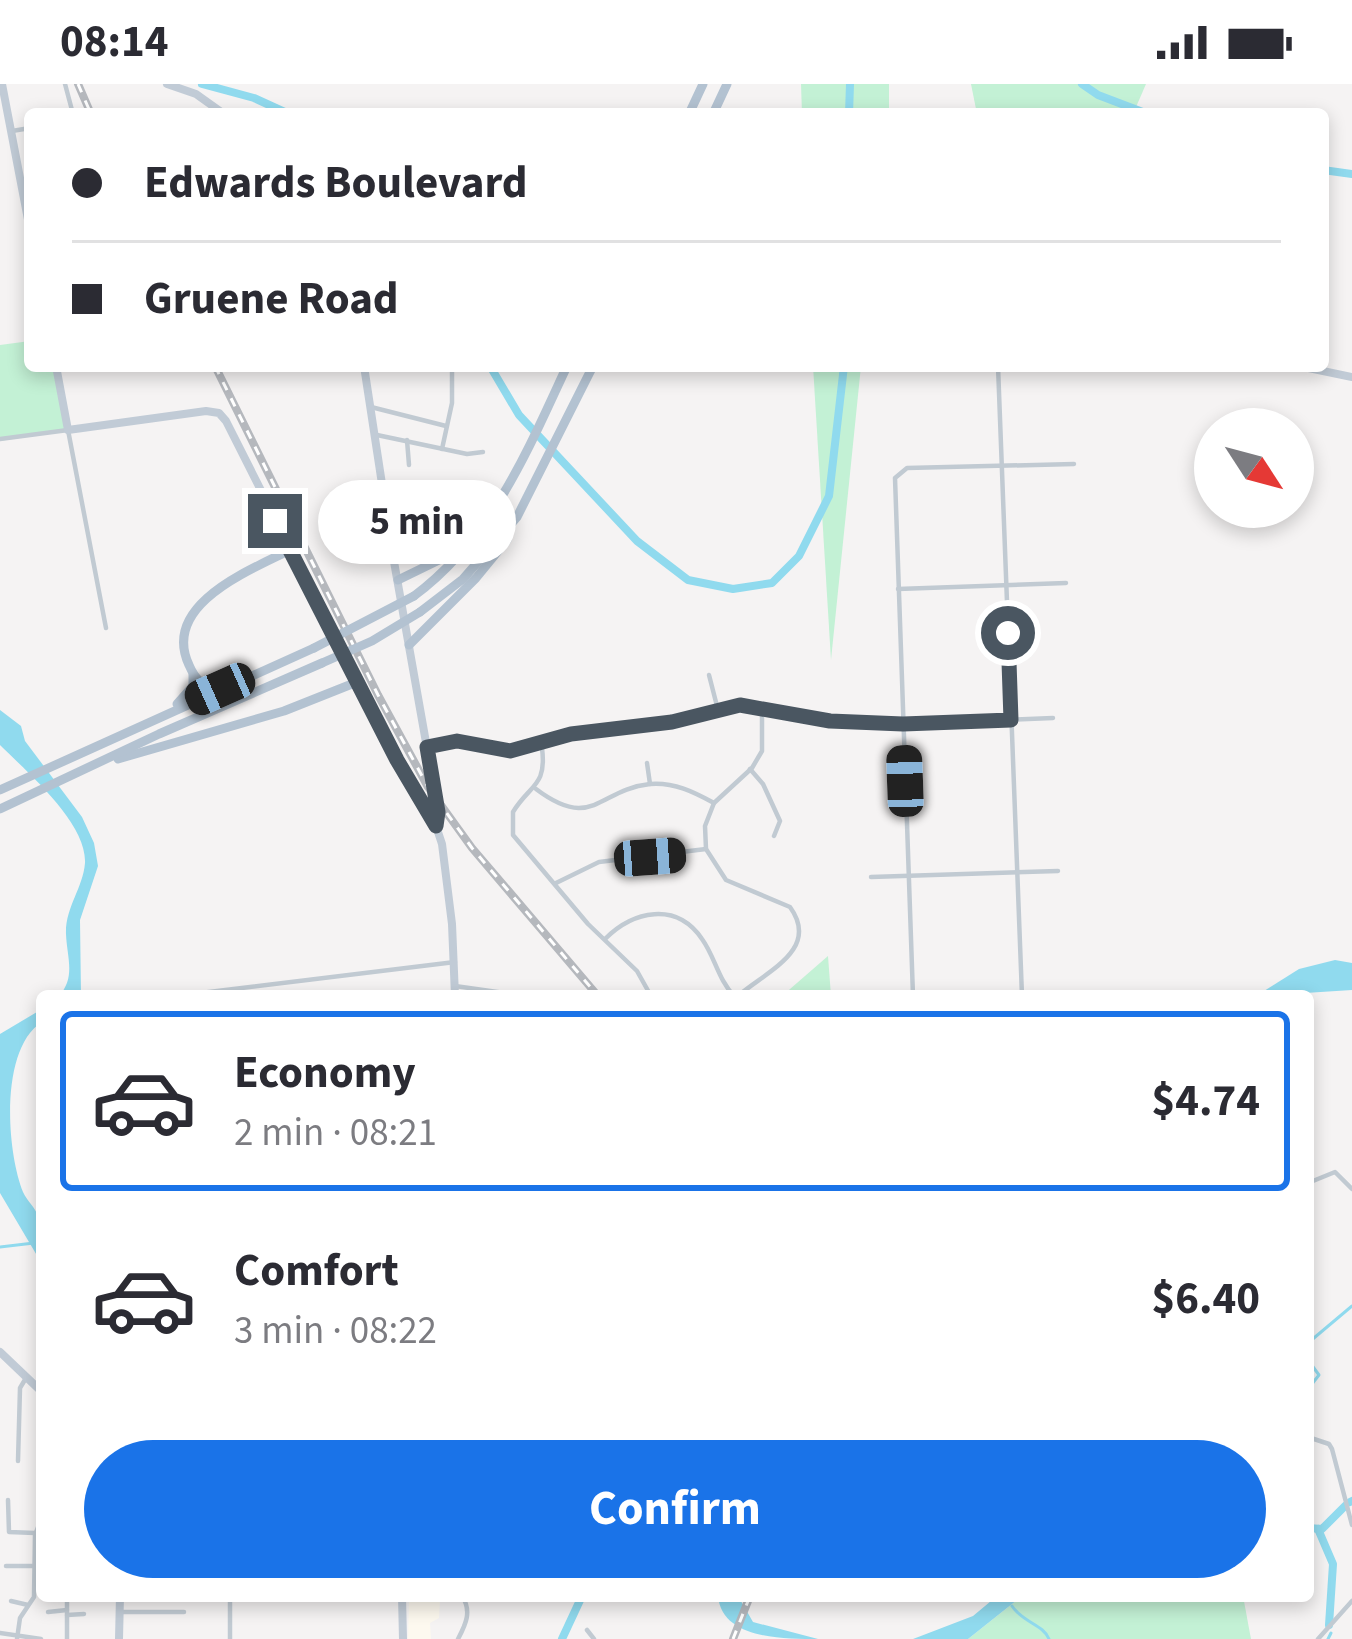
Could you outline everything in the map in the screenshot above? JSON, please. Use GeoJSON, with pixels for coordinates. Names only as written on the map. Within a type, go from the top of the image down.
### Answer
{"type":"FeatureCollection","features":[{"type":"Feature","properties":{"kind":"main road"},"geometry":{"type":"LineString","coordinates":[[0,790],[314,648],[414,596],[456,560],[497,510],[564,372]]}},
{"type":"Feature","properties":{"kind":"main road"},"geometry":{"type":"LineString","coordinates":[[409,645],[489,564],[529,506],[590,372]]}},
{"type":"Feature","properties":{"kind":"main road"},"geometry":{"type":"LineString","coordinates":[[1,808],[397,628],[463,578],[505,534],[542,472]]}},
{"type":"Feature","properties":{"kind":"main road"},"geometry":{"type":"LineString","coordinates":[[398,580],[439,560],[497,510]]}},
{"type":"Feature","properties":{"kind":"main road"},"geometry":{"type":"LineString","coordinates":[[220,689],[207,686],[193,674],[182,636],[203,604],[232,579],[290,550]]}},
{"type":"Feature","properties":{"kind":"main road"},"geometry":{"type":"LineString","coordinates":[[165,715],[190,692],[193,674]]}},
{"type":"Feature","properties":{"kind":"main road"},"geometry":{"type":"LineString","coordinates":[[96,766],[284,711],[357,682]]}},
{"type":"Feature","properties":{"kind":"street"},"geometry":{"type":"LineString","coordinates":[[2,84],[24,187]]}},
{"type":"Feature","properties":{"kind":"street"},"geometry":{"type":"LineString","coordinates":[[167,84],[196,94],[216,108]]}},
{"type":"Feature","properties":{"kind":"street"},"geometry":{"type":"LineString","coordinates":[[11,131],[24,129]]}},
{"type":"Feature","properties":{"kind":"street"},"geometry":{"type":"LineString","coordinates":[[57,372],[106,628]]}},
{"type":"Feature","properties":{"kind":"street"},"geometry":{"type":"LineString","coordinates":[[365,372],[438,812],[436,826]]}},
{"type":"Feature","properties":{"kind":"street"},"geometry":{"type":"LineString","coordinates":[[442,448],[452,403],[452,372]]}},
{"type":"Feature","properties":{"kind":"street"},"geometry":{"type":"LineString","coordinates":[[998,372],[1022,990]]}},
{"type":"Feature","properties":{"kind":"street"},"geometry":{"type":"LineString","coordinates":[[371,407],[446,426]]}},
{"type":"Feature","properties":{"kind":"street"},"geometry":{"type":"LineString","coordinates":[[0,440],[206,411],[218,413],[226,422],[357,682],[436,826],[443,851],[455,990]]}},
{"type":"Feature","properties":{"kind":"street"},"geometry":{"type":"LineString","coordinates":[[375,435],[467,454],[483,452]]}},
{"type":"Feature","properties":{"kind":"street"},"geometry":{"type":"LineString","coordinates":[[407,440],[409,465]]}},
{"type":"Feature","properties":{"kind":"street"},"geometry":{"type":"LineString","coordinates":[[913,990],[894,482],[898,472],[907,469],[1074,464]]}},
{"type":"Feature","properties":{"kind":"street"},"geometry":{"type":"LineString","coordinates":[[898,589],[1066,584]]}},
{"type":"Feature","properties":{"kind":"street"},"geometry":{"type":"LineString","coordinates":[[710,675],[718,710]]}},
{"type":"Feature","properties":{"kind":"street"},"geometry":{"type":"LineString","coordinates":[[427,747],[457,741],[510,751],[571,734],[672,722],[740,705],[830,721],[903,724],[1053,718]]}},
{"type":"Feature","properties":{"kind":"street"},"geometry":{"type":"LineString","coordinates":[[744,990],[794,951],[799,933],[795,915],[784,903],[726,880],[706,849],[705,826],[714,803],[762,751],[762,707]]}},
{"type":"Feature","properties":{"kind":"street"},"geometry":{"type":"LineString","coordinates":[[541,746],[544,765],[536,788],[513,812],[513,835],[637,971],[648,990]]}},
{"type":"Feature","properties":{"kind":"street"},"geometry":{"type":"LineString","coordinates":[[647,763],[650,784]]}},
{"type":"Feature","properties":{"kind":"street"},"geometry":{"type":"LineString","coordinates":[[750,769],[776,807],[780,821],[774,836]]}},
{"type":"Feature","properties":{"kind":"street"},"geometry":{"type":"LineString","coordinates":[[536,788],[565,806],[581,808],[650,784],[675,786],[714,803]]}},
{"type":"Feature","properties":{"kind":"street"},"geometry":{"type":"LineString","coordinates":[[556,883],[598,862],[706,849]]}},
{"type":"Feature","properties":{"kind":"street"},"geometry":{"type":"LineString","coordinates":[[871,877],[1058,871]]}},
{"type":"Feature","properties":{"kind":"street"},"geometry":{"type":"LineString","coordinates":[[604,940],[624,922],[641,915],[676,917],[701,937],[718,975],[731,990]]}},
{"type":"Feature","properties":{"kind":"street"},"geometry":{"type":"LineString","coordinates":[[225,990],[455,962]]}},
{"type":"Feature","properties":{"kind":"street"},"geometry":{"type":"LineString","coordinates":[[1314,1181],[1335,1172],[1352,1189]]}},
{"type":"Feature","properties":{"kind":"street"},"geometry":{"type":"LineString","coordinates":[[0,1352],[36,1387]]}},
{"type":"Feature","properties":{"kind":"street"},"geometry":{"type":"LineString","coordinates":[[18,1461],[20,1388],[26,1378]]}},
{"type":"Feature","properties":{"kind":"street"},"geometry":{"type":"LineString","coordinates":[[1314,1439],[1332,1450],[1352,1525]]}},
{"type":"Feature","properties":{"kind":"street"},"geometry":{"type":"LineString","coordinates":[[8,1500],[9,1532],[35,1533],[34,1598],[20,1618],[18,1637]]}},
{"type":"Feature","properties":{"kind":"street"},"geometry":{"type":"LineString","coordinates":[[6,1566],[36,1566]]}},
{"type":"Feature","properties":{"kind":"street"},"geometry":{"type":"LineString","coordinates":[[11,1601],[28,1605]]}},
{"type":"Feature","properties":{"kind":"street"},"geometry":{"type":"LineString","coordinates":[[1318,1639],[1352,1601]]}},
{"type":"Feature","properties":{"kind":"street"},"geometry":{"type":"LineString","coordinates":[[67,1602],[67,1639]]}},
{"type":"Feature","properties":{"kind":"street"},"geometry":{"type":"LineString","coordinates":[[119,1639],[120,1602]]}},
{"type":"Feature","properties":{"kind":"street"},"geometry":{"type":"LineString","coordinates":[[230,1602],[230,1639]]}},
{"type":"Feature","properties":{"kind":"street"},"geometry":{"type":"LineString","coordinates":[[402,1602],[403,1639]]}},
{"type":"Feature","properties":{"kind":"street"},"geometry":{"type":"LineString","coordinates":[[458,1639],[467,1621],[465,1602]]}},
{"type":"Feature","properties":{"kind":"street"},"geometry":{"type":"LineString","coordinates":[[47,1612],[84,1614]]}},
{"type":"Feature","properties":{"kind":"street"},"geometry":{"type":"LineString","coordinates":[[119,1612],[184,1612]]}},
{"type":"Feature","properties":{"kind":"street"},"geometry":{"type":"LineString","coordinates":[[587,1630],[594,1639]]}},
{"type":"Feature","properties":{"kind":"street"},"geometry":{"type":"LineString","coordinates":[[0,1633],[41,1639]]}},
{"type":"Feature","properties":{"kind":"shaded area"},"geometry":{"type":"Polygon","coordinates":[[[409,1602],[440,1602],[439,1618],[430,1623],[431,1639],[408,1639],[409,1602]]]}},
{"type":"Feature","properties":{"kind":"green space"},"geometry":{"type":"Polygon","coordinates":[[[801,84],[889,84],[889,108],[802,108],[801,84]]]}},
{"type":"Feature","properties":{"kind":"green space"},"geometry":{"type":"Polygon","coordinates":[[[971,84],[1146,84],[1136,108],[976,108],[971,84]]]}},
{"type":"Feature","properties":{"kind":"green space"},"geometry":{"type":"Polygon","coordinates":[[[24,342],[24,372],[57,372],[68,430],[0,441],[0,345],[24,342]]]}},
{"type":"Feature","properties":{"kind":"green space"},"geometry":{"type":"Polygon","coordinates":[[[813,372],[860,372],[831,660],[813,372]]]}},
{"type":"Feature","properties":{"kind":"green space"},"geometry":{"type":"Polygon","coordinates":[[[828,956],[831,990],[789,990],[828,956]]]}},
{"type":"Feature","properties":{"kind":"green space"},"geometry":{"type":"Polygon","coordinates":[[[1014,1602],[1244,1602],[1251,1639],[968,1639],[1014,1602]]]}},
{"type":"Feature","properties":{"kind":"water"},"geometry":{"type":"Polygon","coordinates":[[[0,710],[21,726],[25,741],[82,817],[94,843],[98,866],[80,920],[81,990],[63,990],[69,974],[66,925],[84,872],[83,848],[66,815],[0,745],[0,710]]]}},
{"type":"Feature","properties":{"kind":"water"},"geometry":{"type":"Polygon","coordinates":[[[1335,960],[1352,963],[1352,990],[1266,990],[1299,969],[1335,960]]]}},
{"type":"Feature","properties":{"kind":"water"},"geometry":{"type":"Polygon","coordinates":[[[36,1013],[36,1028],[19,1053],[13,1076],[10,1126],[17,1173],[36,1212],[36,1254],[0,1193],[0,1034],[36,1013]]]}},
{"type":"Feature","properties":{"kind":"water"},"geometry":{"type":"Polygon","coordinates":[[[720,1602],[741,1602],[753,1622],[818,1639],[756,1634],[730,1621],[720,1602]]]}},
{"type":"Feature","properties":{"kind":"water"},"geometry":{"type":"Polygon","coordinates":[[[990,1602],[1014,1602],[968,1639],[913,1639],[973,1616],[990,1602]]]}},
{"type":"Feature","properties":{"kind":"waterway"},"geometry":{"type":"LineString","coordinates":[[202,84],[276,108]]}},
{"type":"Feature","properties":{"kind":"waterway"},"geometry":{"type":"LineString","coordinates":[[849,108],[850,84]]}},
{"type":"Feature","properties":{"kind":"waterway"},"geometry":{"type":"LineString","coordinates":[[1082,84],[1132,108]]}},
{"type":"Feature","properties":{"kind":"waterway"},"geometry":{"type":"LineString","coordinates":[[1329,171],[1352,174]]}},
{"type":"Feature","properties":{"kind":"waterway"},"geometry":{"type":"LineString","coordinates":[[494,372],[519,415],[637,541],[688,580],[733,589],[772,583],[799,556],[829,496],[843,372]]}},
{"type":"Feature","properties":{"kind":"waterway"},"geometry":{"type":"LineString","coordinates":[[0,1247],[34,1243]]}},
{"type":"Feature","properties":{"kind":"waterway"},"geometry":{"type":"LineString","coordinates":[[1314,1338],[1352,1306]]}},
{"type":"Feature","properties":{"kind":"waterway"},"geometry":{"type":"LineString","coordinates":[[1314,1368],[1319,1375],[1314,1381]]}},
{"type":"Feature","properties":{"kind":"waterway"},"geometry":{"type":"LineString","coordinates":[[1314,1528],[1322,1529],[1345,1506]]}},
{"type":"Feature","properties":{"kind":"waterway"},"geometry":{"type":"LineString","coordinates":[[1318,1529],[1333,1564],[1329,1625]]}},
{"type":"Feature","properties":{"kind":"waterway"},"geometry":{"type":"LineString","coordinates":[[562,1639],[579,1602]]}},
{"type":"Feature","properties":{"kind":"waterway"},"geometry":{"type":"LineString","coordinates":[[1012,1606],[1049,1639]]}},
{"type":"Feature","properties":{"kind":"waterway"},"geometry":{"type":"LineString","coordinates":[[1328,1639],[1331,1633]]}},
{"type":"Feature","properties":{"kind":"railway"},"geometry":{"type":"LineString","coordinates":[[78,84],[88,108]]}},
{"type":"Feature","properties":{"kind":"railway"},"geometry":{"type":"LineString","coordinates":[[218,372],[428,787],[472,848],[593,990]]}},
{"type":"Feature","properties":{"kind":"railway"},"geometry":{"type":"LineString","coordinates":[[733,1639],[748,1602]]}},
{"type":"Feature","properties":{"kind":"route"},"geometry":{"type":"LineString","coordinates":[[275,521],[397,760],[436,826],[427,747],[457,741],[510,751],[571,734],[672,722],[740,705],[830,721],[1011,720],[1008,633]]}}]}
